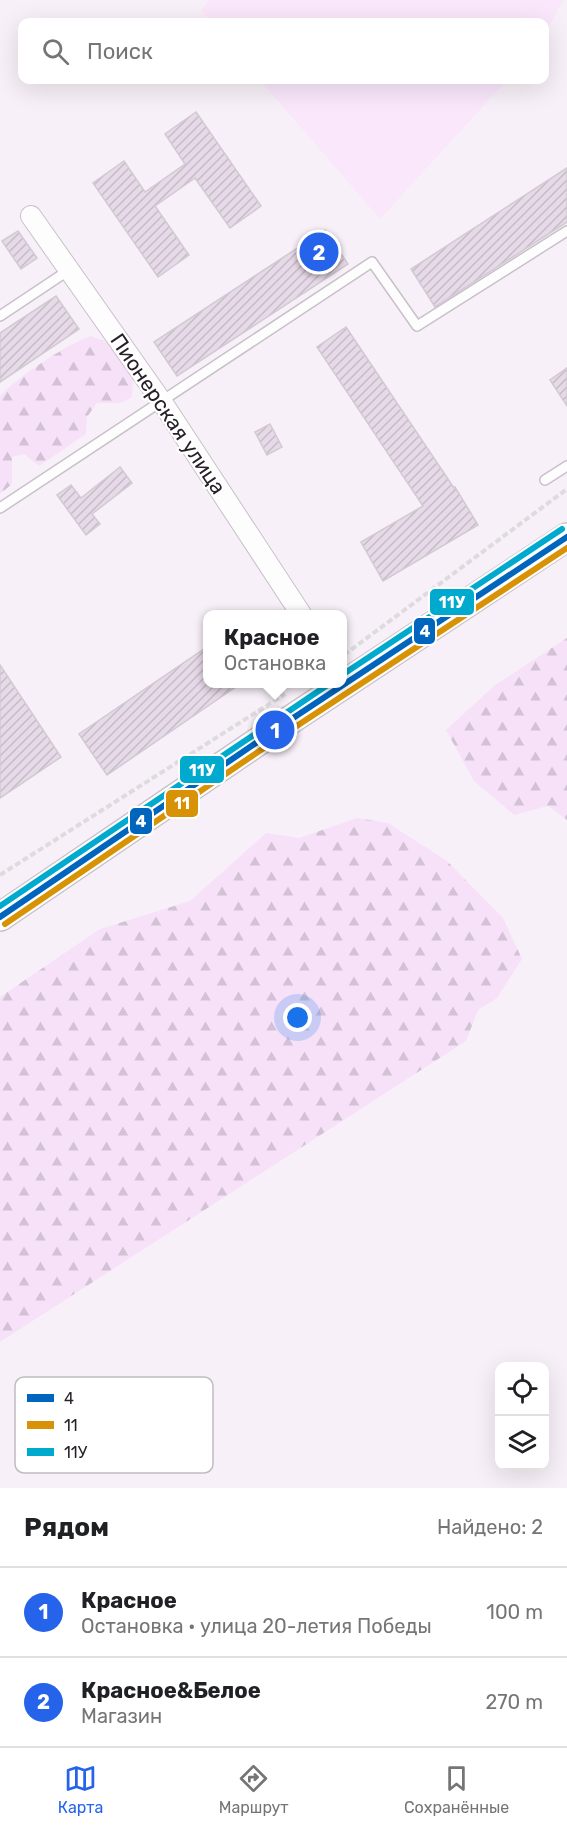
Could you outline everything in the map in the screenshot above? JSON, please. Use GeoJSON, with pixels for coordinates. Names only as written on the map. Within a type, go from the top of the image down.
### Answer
{"type":"FeatureCollection","features":[{"type":"Feature","properties":{"kind":"main road"},"geometry":{"type":"LineString","coordinates":[[347,678],[567,537]]}},
{"type":"Feature","properties":{"kind":"main road"},"geometry":{"type":"LineString","coordinates":[[0,917],[332,688]]}},
{"type":"Feature","properties":{"kind":"street","name":"Пионерская улица"},"geometry":{"type":"LineString","coordinates":[[31,216],[162,402],[298,610]]}},
{"type":"Feature","properties":{"kind":"lane"},"geometry":{"type":"LineString","coordinates":[[0,508],[372,262],[417,326],[567,231]]}},
{"type":"Feature","properties":{"kind":"lane"},"geometry":{"type":"LineString","coordinates":[[0,316],[69,270]]}},
{"type":"Feature","properties":{"kind":"lane"},"geometry":{"type":"LineString","coordinates":[[545,480],[567,466]]}},
{"type":"Feature","properties":{"kind":"path"},"geometry":{"type":"LineString","coordinates":[[347,652],[567,489]]}},
{"type":"Feature","properties":{"kind":"path"},"geometry":{"type":"LineString","coordinates":[[0,875],[291,690]]}},
{"type":"Feature","properties":{"kind":"shaded area"},"geometry":{"type":"Polygon","coordinates":[[[209,0],[564,0],[549,25],[549,18],[207,18],[201,11],[209,0]]]}},
{"type":"Feature","properties":{"kind":"shaded area"},"geometry":{"type":"Polygon","coordinates":[[[263,84],[503,84],[380,219],[263,84]]]}},
{"type":"Feature","properties":{"kind":"green space"},"geometry":{"type":"Polygon","coordinates":[[[91,336],[109,343],[133,377],[132,397],[120,403],[97,403],[87,417],[86,434],[39,466],[24,454],[12,457],[12,484],[0,494],[0,396],[43,362],[68,346],[91,336]]]}},
{"type":"Feature","properties":{"kind":"green space"},"geometry":{"type":"Polygon","coordinates":[[[567,638],[567,820],[548,806],[514,815],[474,781],[446,730],[495,685],[567,638]]]}},
{"type":"Feature","properties":{"kind":"green space"},"geometry":{"type":"Polygon","coordinates":[[[357,818],[388,823],[447,861],[503,918],[522,959],[497,998],[478,1010],[466,1041],[0,1342],[0,997],[100,929],[190,901],[266,833],[299,838],[357,818]]]}},
{"type":"Feature","properties":{"kind":"building"},"geometry":{"type":"Polygon","coordinates":[[[196,112],[261,206],[230,228],[195,178],[155,206],[189,255],[158,277],[93,183],[124,161],[145,192],[185,164],[165,134],[196,112]]]}},
{"type":"Feature","properties":{"kind":"building"},"geometry":{"type":"Polygon","coordinates":[[[567,168],[567,222],[435,307],[411,269],[567,168]]]}},
{"type":"Feature","properties":{"kind":"building"},"geometry":{"type":"Polygon","coordinates":[[[325,230],[348,264],[177,376],[154,342],[325,230]]]}},
{"type":"Feature","properties":{"kind":"building"},"geometry":{"type":"Polygon","coordinates":[[[18,231],[37,258],[21,269],[2,241],[18,231]]]}},
{"type":"Feature","properties":{"kind":"building"},"geometry":{"type":"Polygon","coordinates":[[[56,296],[79,329],[0,382],[0,333],[56,296]]]}},
{"type":"Feature","properties":{"kind":"building"},"geometry":{"type":"Polygon","coordinates":[[[346,327],[455,487],[478,525],[383,581],[361,542],[423,506],[317,347],[346,327]]]}},
{"type":"Feature","properties":{"kind":"building"},"geometry":{"type":"Polygon","coordinates":[[[567,368],[567,406],[550,380],[567,368]]]}},
{"type":"Feature","properties":{"kind":"building"},"geometry":{"type":"Polygon","coordinates":[[[270,424],[282,447],[267,455],[255,432],[270,424]]]}},
{"type":"Feature","properties":{"kind":"building"},"geometry":{"type":"Polygon","coordinates":[[[120,467],[132,483],[92,514],[100,524],[86,535],[57,495],[71,485],[81,498],[120,467]]]}},
{"type":"Feature","properties":{"kind":"building"},"geometry":{"type":"Polygon","coordinates":[[[203,650],[203,688],[234,688],[107,775],[79,734],[203,650]]]}},
{"type":"Feature","properties":{"kind":"building"},"geometry":{"type":"Polygon","coordinates":[[[0,665],[61,757],[0,798],[0,665]]]}},
{"type":"Feature","properties":{"kind":"transit line","name":"11У"},"geometry":{"type":"LineString","coordinates":[[347,672],[562,529]]}},
{"type":"Feature","properties":{"kind":"transit line","name":"4"},"geometry":{"type":"LineString","coordinates":[[347,682],[567,537]]}},
{"type":"Feature","properties":{"kind":"transit line","name":"11"},"geometry":{"type":"LineString","coordinates":[[5,924],[280,737],[567,548]]}},
{"type":"Feature","properties":{"kind":"transit line","name":"11У"},"geometry":{"type":"LineString","coordinates":[[0,906],[323,688]]}},
{"type":"Feature","properties":{"kind":"transit line","name":"4"},"geometry":{"type":"LineString","coordinates":[[0,917],[339,688]]}},
{"type":"Feature","properties":{"kind":"place","name":"Красное&Белое"},"geometry":{"type":"Point","coordinates":[319,252]}},
{"type":"Feature","properties":{"kind":"place","name":"Красное"},"geometry":{"type":"Point","coordinates":[275,730]}}]}
